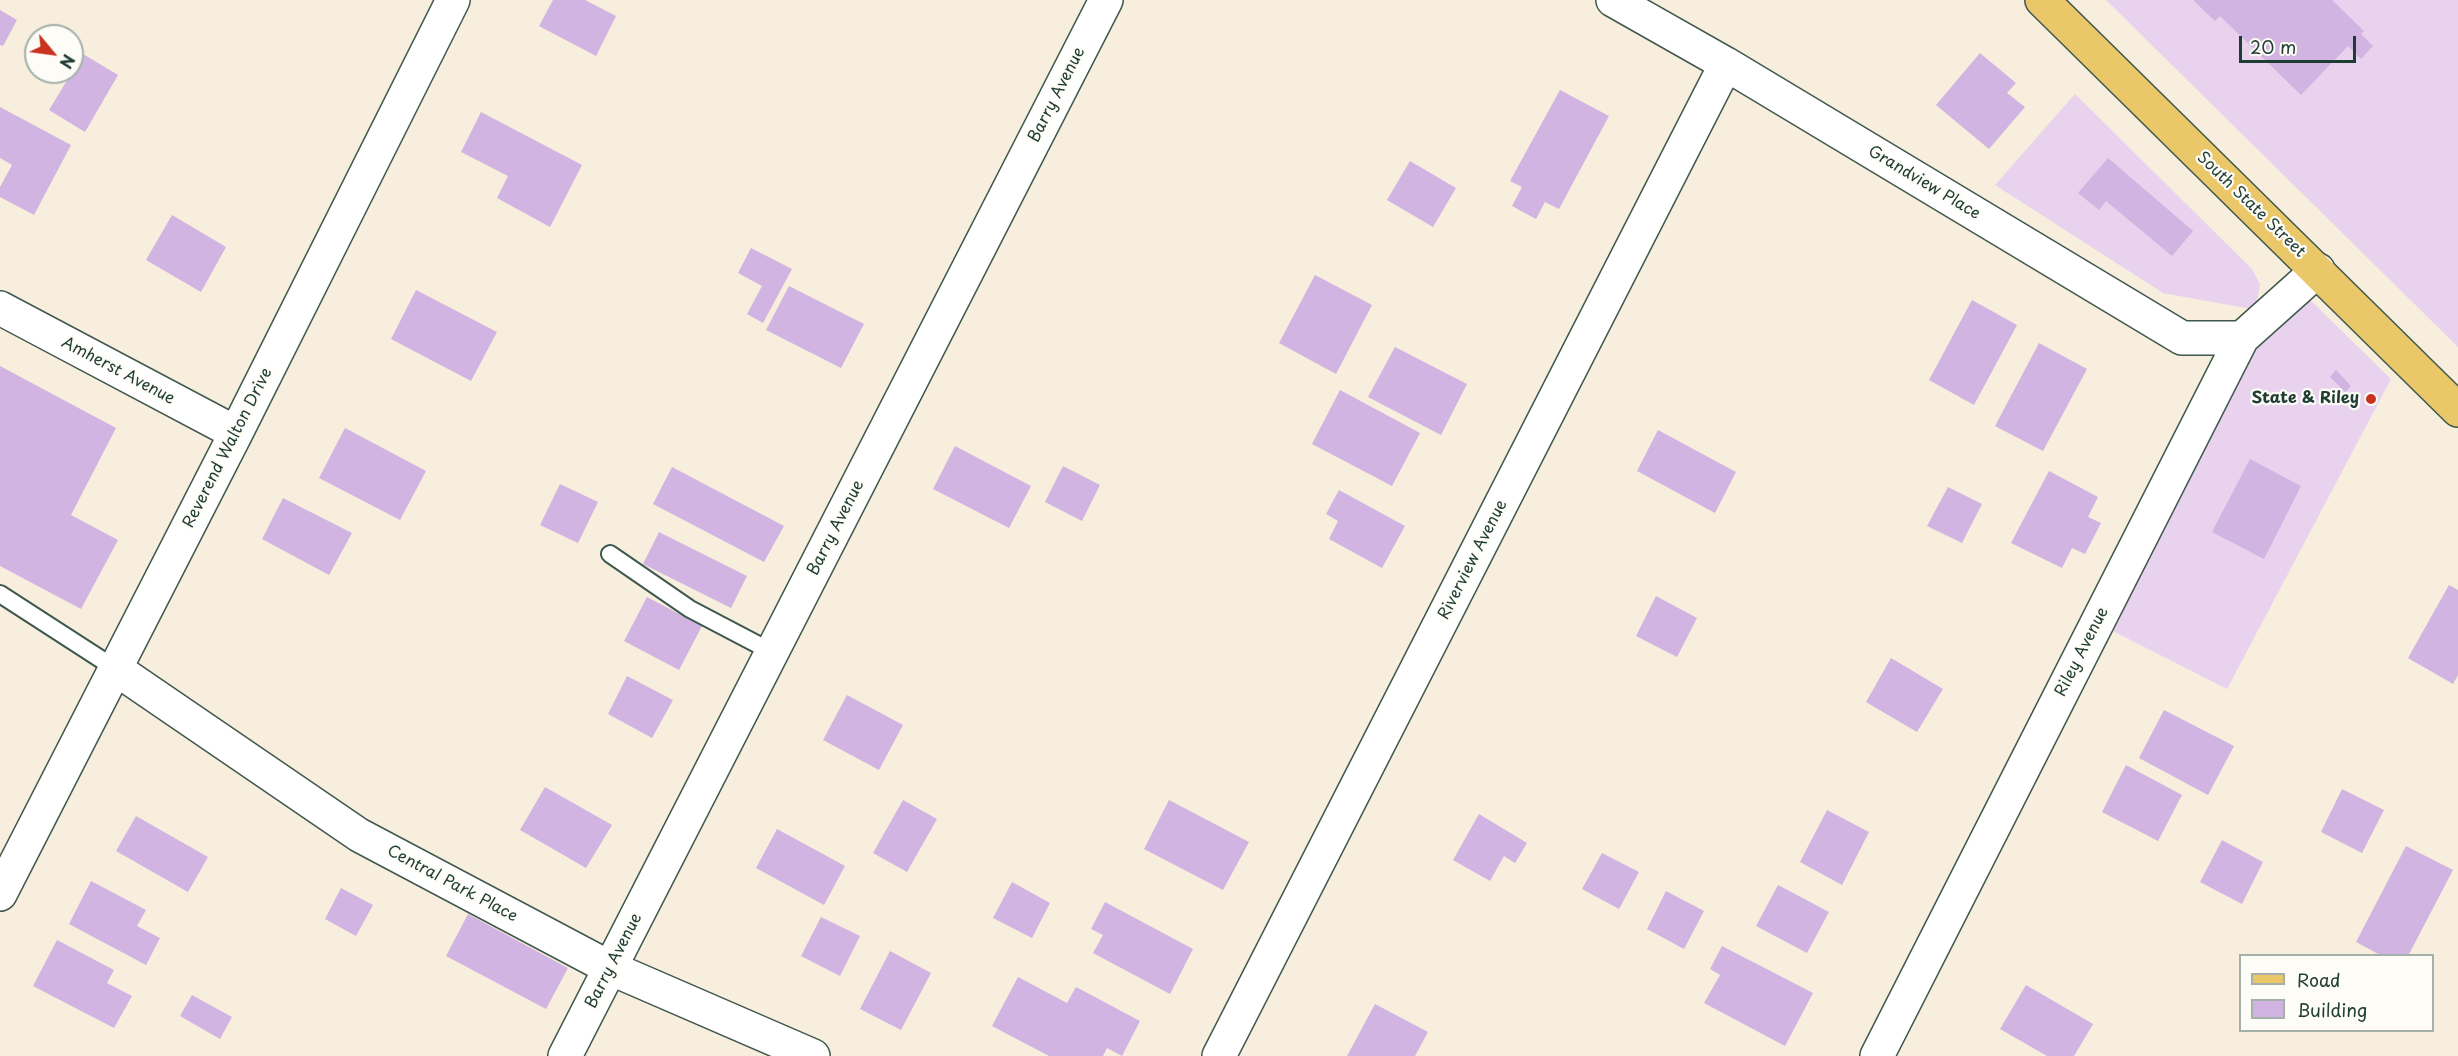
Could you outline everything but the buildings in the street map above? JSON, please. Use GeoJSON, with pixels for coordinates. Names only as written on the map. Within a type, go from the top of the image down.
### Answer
{"type":"FeatureCollection","features":[{"type":"Feature","properties":{"kind":"main road","name":"South State Street"},"geometry":{"type":"LineString","coordinates":[[2042,0],[2458,410]]}},
{"type":"Feature","properties":{"kind":"street","name":"Reverend Walton Drive"},"geometry":{"type":"LineString","coordinates":[[0,894],[236,433],[453,0]]}},
{"type":"Feature","properties":{"kind":"street","name":"Barry Avenue"},"geometry":{"type":"LineString","coordinates":[[565,1056],[1106,0]]}},
{"type":"Feature","properties":{"kind":"street","name":"Grandview Place"},"geometry":{"type":"LineString","coordinates":[[1612,0],[1726,64],[2182,338],[2242,338]]}},
{"type":"Feature","properties":{"kind":"street","name":"Riverview Avenue"},"geometry":{"type":"LineString","coordinates":[[1219,1056],[1726,64]]}},
{"type":"Feature","properties":{"kind":"street","name":"Riley Avenue"},"geometry":{"type":"LineString","coordinates":[[1877,1056],[2242,338],[2318,270]]}},
{"type":"Feature","properties":{"kind":"street","name":"Amherst Avenue"},"geometry":{"type":"LineString","coordinates":[[0,308],[236,433]]}},
{"type":"Feature","properties":{"kind":"street","name":"Central Park Place"},"geometry":{"type":"LineString","coordinates":[[116,669],[359,835],[610,968],[813,1056]]}},
{"type":"Feature","properties":{"kind":"lane"},"geometry":{"type":"LineString","coordinates":[[610,554],[690,609],[772,652]]}},
{"type":"Feature","properties":{"kind":"lane"},"geometry":{"type":"LineString","coordinates":[[0,594],[116,669]]}},
{"type":"Feature","properties":{"kind":"shaded area"},"geometry":{"type":"Polygon","coordinates":[[[2106,0],[2458,0],[2458,347],[2106,0]]]}},
{"type":"Feature","properties":{"kind":"shaded area"},"geometry":{"type":"Polygon","coordinates":[[[2075,94],[2252,269],[2260,284],[2257,303],[2251,309],[2163,293],[1995,185],[2075,94]]]}},
{"type":"Feature","properties":{"kind":"shaded area"},"geometry":{"type":"Polygon","coordinates":[[[2305,295],[2391,379],[2227,689],[2105,627],[2246,347],[2305,295]]]}},
{"type":"Feature","properties":{"kind":"place","name":"State & Riley"},"geometry":{"type":"Point","coordinates":[2371,399]}}]}
